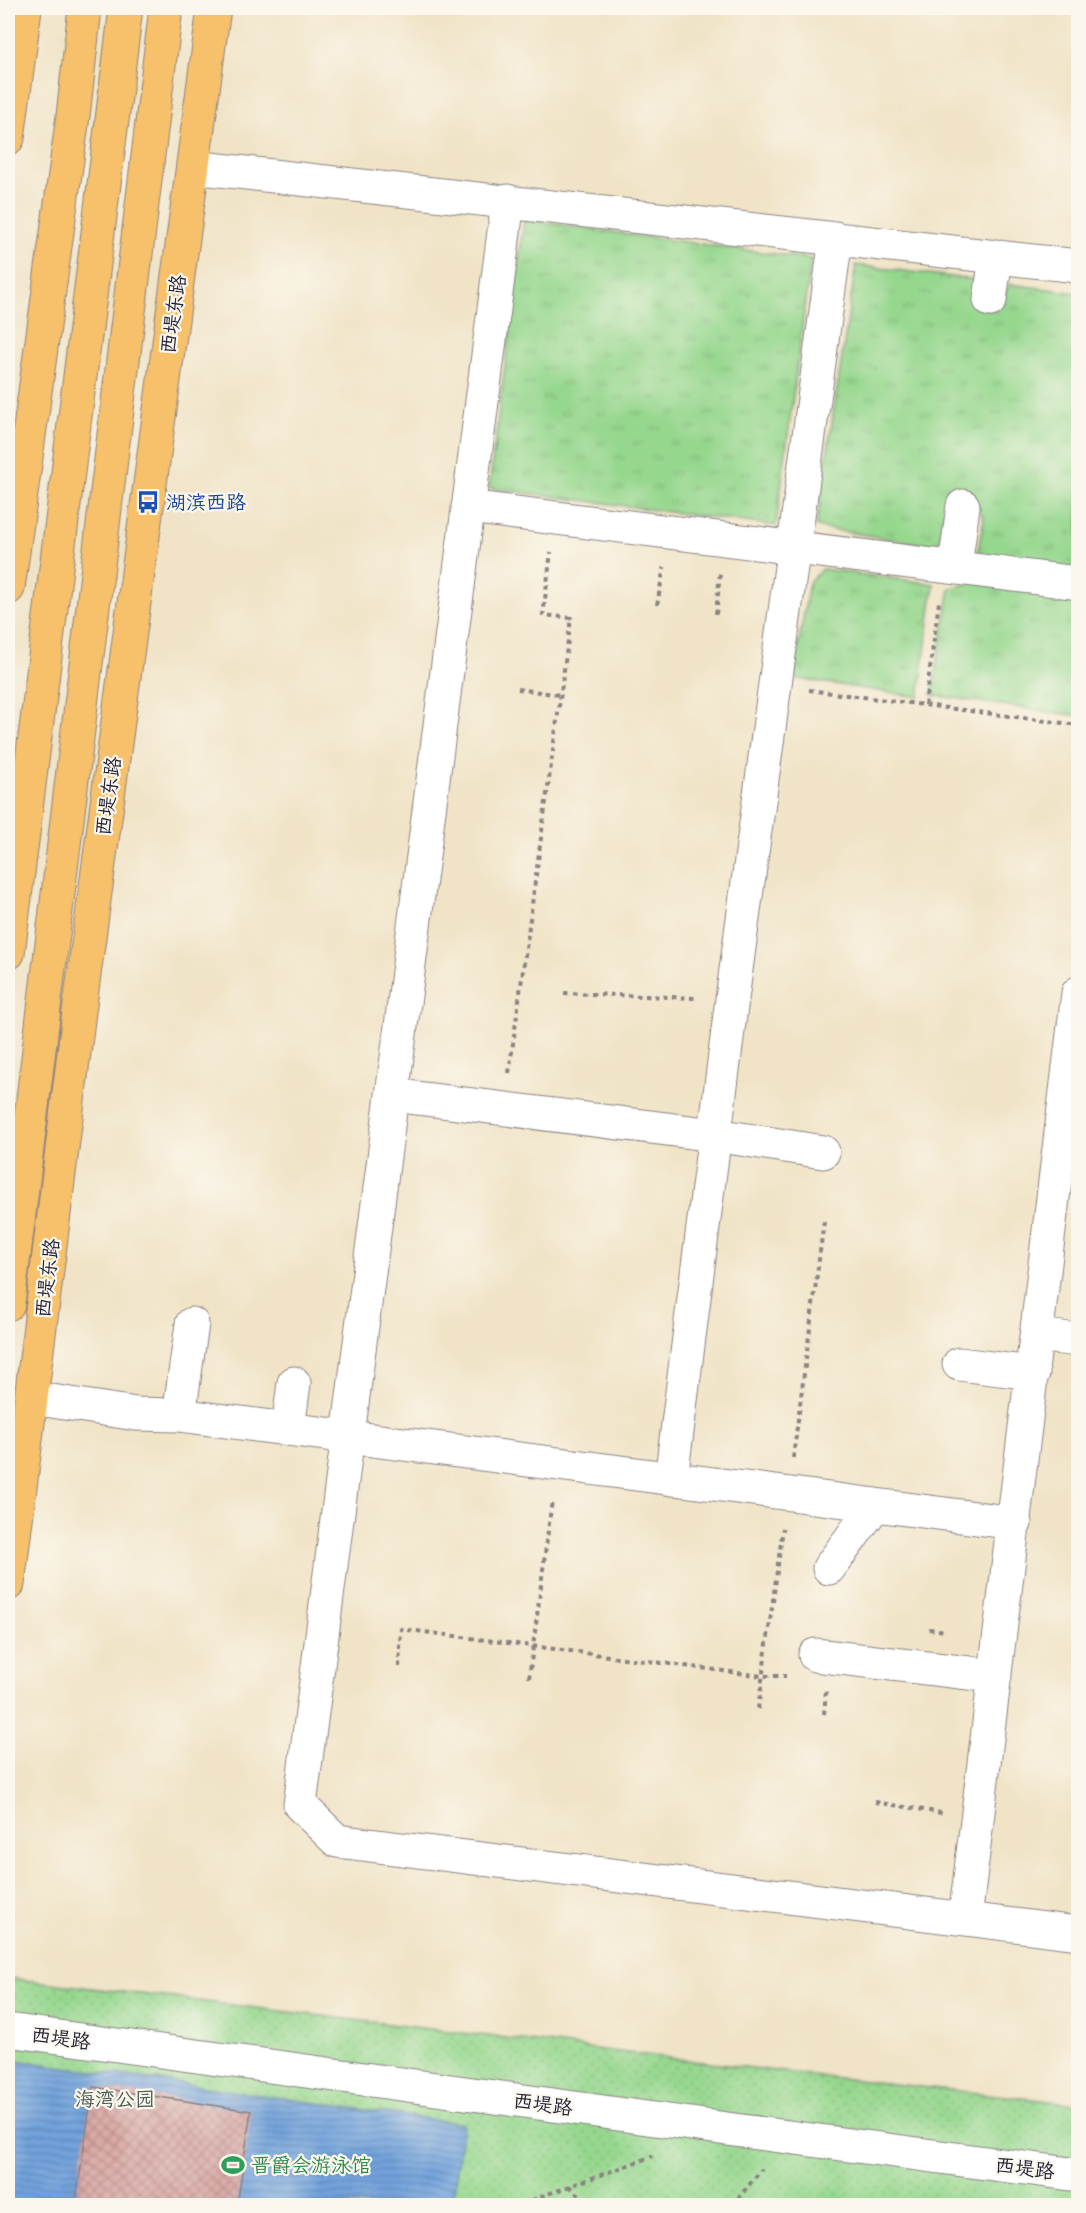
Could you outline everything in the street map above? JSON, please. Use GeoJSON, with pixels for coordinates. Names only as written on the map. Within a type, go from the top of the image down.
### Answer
{"type":"FeatureCollection","features":[{"type":"Feature","properties":{"kind":"main road"},"geometry":{"type":"LineString","coordinates":[[8,138],[25,8]]}},
{"type":"Feature","properties":{"kind":"main road"},"geometry":{"type":"LineString","coordinates":[[8,588],[73,116],[85,8]]}},
{"type":"Feature","properties":{"kind":"main road"},"geometry":{"type":"LineString","coordinates":[[8,953],[126,8]]}},
{"type":"Feature","properties":{"kind":"main road"},"geometry":{"type":"LineString","coordinates":[[8,1304],[166,8]]}},
{"type":"Feature","properties":{"kind":"main road","name":"西堤东路"},"geometry":{"type":"LineString","coordinates":[[8,1584],[79,1012],[214,8]]}},
{"type":"Feature","properties":{"kind":"main road"},"geometry":{"type":"LineString","coordinates":[[97,240],[148,150]]}},
{"type":"Feature","properties":{"kind":"street"},"geometry":{"type":"LineString","coordinates":[[193,167],[1078,266]]}},
{"type":"Feature","properties":{"kind":"street"},"geometry":{"type":"LineString","coordinates":[[508,201],[300,1805],[337,1841],[1078,1933]]}},
{"type":"Feature","properties":{"kind":"street"},"geometry":{"type":"LineString","coordinates":[[671,1479],[732,999],[836,238]]}},
{"type":"Feature","properties":{"kind":"street"},"geometry":{"type":"LineString","coordinates":[[990,300],[996,256]]}},
{"type":"Feature","properties":{"kind":"street"},"geometry":{"type":"LineString","coordinates":[[950,566],[963,506]]}},
{"type":"Feature","properties":{"kind":"street"},"geometry":{"type":"LineString","coordinates":[[468,507],[1078,583]]}},
{"type":"Feature","properties":{"kind":"street"},"geometry":{"type":"LineString","coordinates":[[965,1919],[1037,1335],[1073,1076],[1078,993]]}},
{"type":"Feature","properties":{"kind":"street"},"geometry":{"type":"LineString","coordinates":[[392,1095],[715,1135],[823,1152]]}},
{"type":"Feature","properties":{"kind":"street"},"geometry":{"type":"LineString","coordinates":[[179,1415],[192,1324]]}},
{"type":"Feature","properties":{"kind":"street"},"geometry":{"type":"LineString","coordinates":[[1037,1335],[1078,1340]]}},
{"type":"Feature","properties":{"kind":"street"},"geometry":{"type":"LineString","coordinates":[[959,1364],[1033,1373]]}},
{"type":"Feature","properties":{"kind":"street"},"geometry":{"type":"LineString","coordinates":[[288,1430],[294,1383]]}},
{"type":"Feature","properties":{"kind":"street"},"geometry":{"type":"LineString","coordinates":[[32,1398],[136,1414],[179,1415],[1015,1523]]}},
{"type":"Feature","properties":{"kind":"street"},"geometry":{"type":"LineString","coordinates":[[829,1568],[875,1505]]}},
{"type":"Feature","properties":{"kind":"street"},"geometry":{"type":"LineString","coordinates":[[812,1671],[995,1676]]}},
{"type":"Feature","properties":{"kind":"street","name":"西堤路"},"geometry":{"type":"LineString","coordinates":[[8,2030],[1078,2175]]}},
{"type":"Feature","properties":{"kind":"path"},"geometry":{"type":"LineString","coordinates":[[504,1109],[571,618],[543,615],[556,518]]}},
{"type":"Feature","properties":{"kind":"path"},"geometry":{"type":"LineString","coordinates":[[925,705],[950,566]]}},
{"type":"Feature","properties":{"kind":"path"},"geometry":{"type":"LineString","coordinates":[[775,686],[1078,725]]}},
{"type":"Feature","properties":{"kind":"path"},"geometry":{"type":"LineString","coordinates":[[518,689],[560,695]]}},
{"type":"Feature","properties":{"kind":"path"},"geometry":{"type":"LineString","coordinates":[[564,993],[732,999]]}},
{"type":"Feature","properties":{"kind":"path"},"geometry":{"type":"LineString","coordinates":[[529,1678],[556,1464]]}},
{"type":"Feature","properties":{"kind":"path"},"geometry":{"type":"LineString","coordinates":[[399,1667],[400,1629],[762,1676],[812,1671],[824,1714]]}},
{"type":"Feature","properties":{"kind":"path"},"geometry":{"type":"LineString","coordinates":[[875,1802],[978,1819]]}},
{"type":"Feature","properties":{"kind":"path"},"geometry":{"type":"LineString","coordinates":[[515,2205],[660,2154]]}},
{"type":"Feature","properties":{"kind":"path"},"geometry":{"type":"LineString","coordinates":[[570,2186],[592,2205]]}},
{"type":"Feature","properties":{"kind":"green space"},"geometry":{"type":"Polygon","coordinates":[[[524,220],[811,259],[776,526],[489,488],[524,220]]]}},
{"type":"Feature","properties":{"kind":"green space"},"geometry":{"type":"Polygon","coordinates":[[[856,265],[975,280],[974,307],[998,311],[1009,284],[1078,293],[1078,574],[976,560],[984,519],[971,493],[948,488],[939,547],[816,527],[856,265]]]}},
{"type":"Feature","properties":{"kind":"green space"},"geometry":{"type":"Polygon","coordinates":[[[822,569],[934,584],[919,697],[793,678],[809,583],[822,569]]]}},
{"type":"Feature","properties":{"kind":"green space"},"geometry":{"type":"Polygon","coordinates":[[[977,582],[1078,601],[1078,716],[932,695],[950,588],[977,582]]]}},
{"type":"Feature","properties":{"kind":"green space","name":"海湾公园"},"geometry":{"type":"Polygon","coordinates":[[[8,1978],[801,2074],[1078,2104],[1078,2205],[8,2206],[8,1978]]]}},
{"type":"Feature","properties":{"kind":"water","name":"晋爵会游泳馆"},"geometry":{"type":"Polygon","coordinates":[[[8,2059],[463,2124],[452,2205],[8,2206],[8,2059]]]}},
{"type":"Feature","properties":{"kind":"building"},"geometry":{"type":"Polygon","coordinates":[[[93,2087],[251,2111],[237,2206],[75,2206],[93,2087]]]}},
{"type":"Feature","properties":{"kind":"place","name":"湖滨西路"},"geometry":{"type":"Point","coordinates":[148,502]}},
{"type":"Feature","properties":{"kind":"place","name":"晋爵会游泳馆"},"geometry":{"type":"Point","coordinates":[233,2165]}}]}
